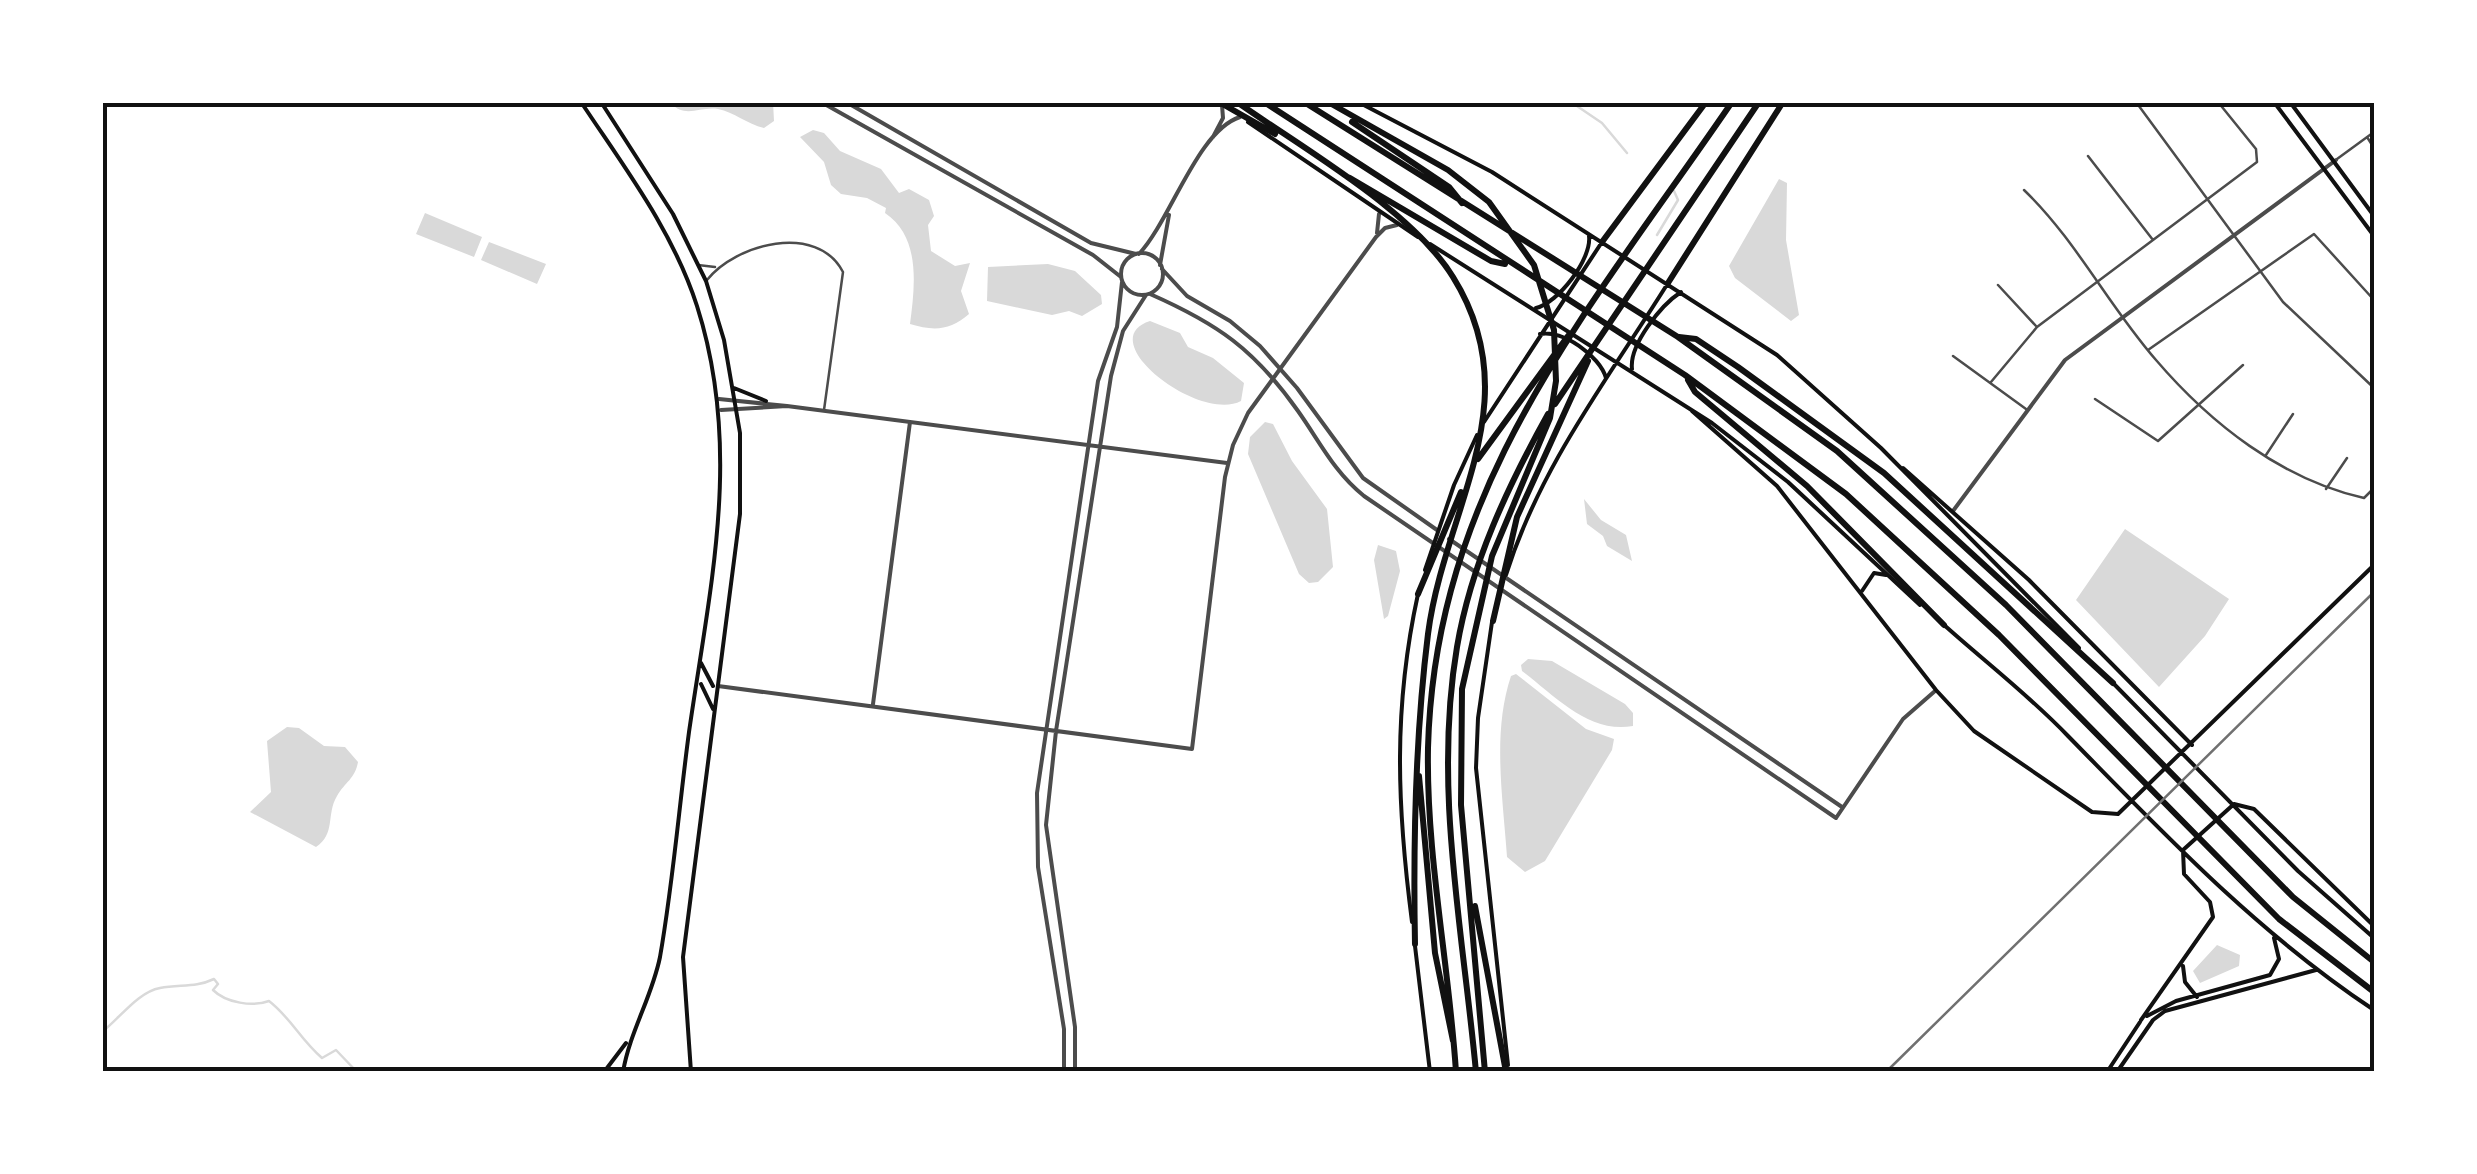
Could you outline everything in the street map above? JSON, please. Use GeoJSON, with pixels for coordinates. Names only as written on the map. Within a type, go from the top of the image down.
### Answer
{"type":"FeatureCollection","features":[{"type":"Feature","properties":{"kind":"highway"},"geometry":{"type":"LineString","coordinates":[[1237,102],[1420,236],[1452,274],[1474,318],[1486,371],[1484,423],[1428,630],[1417,750],[1415,944]]}},
{"type":"Feature","properties":{"kind":"highway"},"geometry":{"type":"LineString","coordinates":[[1264,102],[1685,375],[1846,494],[1944,582],[2279,919],[2374,992]]}},
{"type":"Feature","properties":{"kind":"highway"},"geometry":{"type":"LineString","coordinates":[[1304,102],[1466,208],[1678,337],[1796,420],[1882,489],[2006,605],[2293,897],[2374,962]]}},
{"type":"Feature","properties":{"kind":"highway"},"geometry":{"type":"LineString","coordinates":[[1326,102],[1449,187],[1466,208]]}},
{"type":"Feature","properties":{"kind":"highway"},"geometry":{"type":"LineString","coordinates":[[1326,102],[1437,164],[1480,194],[1525,249],[1551,313],[1557,366],[1550,418],[1492,556],[1462,688],[1458,742],[1485,1072]]}},
{"type":"Feature","properties":{"kind":"highway"},"geometry":{"type":"LineString","coordinates":[[1602,242],[1706,102]]}},
{"type":"Feature","properties":{"kind":"highway"},"geometry":{"type":"LineString","coordinates":[[1456,1072],[1431,818],[1428,748],[1436,662],[1454,570],[1493,468],[1526,406],[1732,102]]}},
{"type":"Feature","properties":{"kind":"highway"},"geometry":{"type":"LineString","coordinates":[[1476,1072],[1449,830],[1448,726],[1457,646],[1472,582],[1526,454],[1759,102]]}},
{"type":"Feature","properties":{"kind":"highway"},"geometry":{"type":"LineString","coordinates":[[1668,283],[1783,102]]}},
{"type":"Feature","properties":{"kind":"highway"},"geometry":{"type":"LineString","coordinates":[[1220,103],[1490,261],[1510,265]]}},
{"type":"Feature","properties":{"kind":"highway"},"geometry":{"type":"LineString","coordinates":[[1418,594],[1442,527],[1479,458],[1512,408],[1592,308]]}},
{"type":"Feature","properties":{"kind":"highway"},"geometry":{"type":"LineString","coordinates":[[1678,337],[1696,339],[1884,473],[2113,683]]}},
{"type":"Feature","properties":{"kind":"highway"},"geometry":{"type":"LineString","coordinates":[[1493,621],[1522,504],[1594,346]]}},
{"type":"Feature","properties":{"kind":"highway"},"geometry":{"type":"LineString","coordinates":[[1685,375],[1695,392],[1807,486],[1944,625]]}},
{"type":"Feature","properties":{"kind":"highway"},"geometry":{"type":"LineString","coordinates":[[1417,750],[1436,954],[1455,1053]]}},
{"type":"Feature","properties":{"kind":"highway"},"geometry":{"type":"LineString","coordinates":[[1470,887],[1507,1072]]}},
{"type":"Feature","properties":{"kind":"main road"},"geometry":{"type":"LineString","coordinates":[[581,102],[645,199],[683,270],[706,338],[721,410],[720,499],[660,960],[628,1038],[604,1072]]}},
{"type":"Feature","properties":{"kind":"main road"},"geometry":{"type":"LineString","coordinates":[[601,102],[658,188],[706,281],[738,408],[740,514],[682,968],[691,1072]]}},
{"type":"Feature","properties":{"kind":"main road"},"geometry":{"type":"LineString","coordinates":[[1358,102],[1432,138],[1777,355],[2029,580],[2192,744]]}},
{"type":"Feature","properties":{"kind":"main road"},"geometry":{"type":"LineString","coordinates":[[2274,102],[2374,236]]}},
{"type":"Feature","properties":{"kind":"main road"},"geometry":{"type":"LineString","coordinates":[[2290,102],[2374,216]]}},
{"type":"Feature","properties":{"kind":"main road"},"geometry":{"type":"LineString","coordinates":[[1220,103],[1379,214],[1680,400],[1788,482],[2080,748],[2218,889],[2274,938],[2374,1010]]}},
{"type":"Feature","properties":{"kind":"main road"},"geometry":{"type":"LineString","coordinates":[[1442,527],[1474,442],[1584,263],[1590,245],[1588,233]]}},
{"type":"Feature","properties":{"kind":"main road"},"geometry":{"type":"LineString","coordinates":[[1536,308],[1550,303],[1602,242]]}},
{"type":"Feature","properties":{"kind":"main road"},"geometry":{"type":"LineString","coordinates":[[1505,570],[1538,491],[1668,283]]}},
{"type":"Feature","properties":{"kind":"main road"},"geometry":{"type":"LineString","coordinates":[[1632,369],[1632,354],[1661,311],[1682,292]]}},
{"type":"Feature","properties":{"kind":"main road"},"geometry":{"type":"LineString","coordinates":[[1540,334],[1555,333],[1584,351],[1602,365],[1606,378]]}},
{"type":"Feature","properties":{"kind":"main road"},"geometry":{"type":"LineString","coordinates":[[734,388],[766,400]]}},
{"type":"Feature","properties":{"kind":"main road"},"geometry":{"type":"LineString","coordinates":[[1680,400],[1777,486],[1936,690],[1974,730],[2013,762],[2092,812],[2104,815],[2118,814],[2374,565]]}},
{"type":"Feature","properties":{"kind":"main road"},"geometry":{"type":"LineString","coordinates":[[1880,448],[2268,840],[2374,938]]}},
{"type":"Feature","properties":{"kind":"main road"},"geometry":{"type":"LineString","coordinates":[[1862,591],[1874,573],[1890,577]]}},
{"type":"Feature","properties":{"kind":"main road"},"geometry":{"type":"LineString","coordinates":[[1418,594],[1400,699],[1396,764],[1430,1072]]}},
{"type":"Feature","properties":{"kind":"main road"},"geometry":{"type":"LineString","coordinates":[[1493,621],[1478,718],[1476,768],[1507,1072]]}},
{"type":"Feature","properties":{"kind":"main road"},"geometry":{"type":"LineString","coordinates":[[700,658],[716,686]]}},
{"type":"Feature","properties":{"kind":"main road"},"geometry":{"type":"LineString","coordinates":[[698,684],[715,713]]}},
{"type":"Feature","properties":{"kind":"main road"},"geometry":{"type":"LineString","coordinates":[[2107,1072],[2185,962],[2214,912],[2210,902],[2184,874],[2184,850],[2234,804],[2254,809],[2374,926]]}},
{"type":"Feature","properties":{"kind":"main road"},"geometry":{"type":"LineString","coordinates":[[2117,1072],[2158,1016],[2197,998],[2270,974],[2279,959],[2274,938]]}},
{"type":"Feature","properties":{"kind":"main road"},"geometry":{"type":"LineString","coordinates":[[2185,962],[2182,974],[2197,998]]}},
{"type":"Feature","properties":{"kind":"main road"},"geometry":{"type":"LineString","coordinates":[[2141,1020],[2164,1006],[2316,970]]}},
{"type":"Feature","properties":{"kind":"main road"},"geometry":{"type":"LineString","coordinates":[[623,1072],[628,1038]]}},
{"type":"Feature","properties":{"kind":"street"},"geometry":{"type":"LineString","coordinates":[[821,102],[1093,255],[1133,294],[1148,294],[1206,319],[1249,354],[1273,380],[1337,472],[1364,496],[1836,818],[1904,719],[1936,690]]}},
{"type":"Feature","properties":{"kind":"street"},"geometry":{"type":"LineString","coordinates":[[846,102],[1091,243],[1150,255],[1174,286],[1248,335],[1314,410],[1348,463],[1372,485],[1843,807]]}},
{"type":"Feature","properties":{"kind":"street"},"geometry":{"type":"LineString","coordinates":[[2136,102],[2258,270],[2320,340],[2374,388]]}},
{"type":"Feature","properties":{"kind":"street"},"geometry":{"type":"LineString","coordinates":[[1991,382],[2037,328],[2251,168],[2258,156],[2218,102]]}},
{"type":"Feature","properties":{"kind":"street"},"geometry":{"type":"LineString","coordinates":[[1064,1072],[1064,1029],[1038,864],[1037,793],[1098,380],[1118,327],[1125,262],[1138,254],[1170,210],[1212,140],[1224,118],[1220,103]]}},
{"type":"Feature","properties":{"kind":"street"},"geometry":{"type":"LineString","coordinates":[[1212,140],[1229,120],[1240,116]]}},
{"type":"Feature","properties":{"kind":"street"},"geometry":{"type":"LineString","coordinates":[[1952,510],[2066,360],[2374,132]]}},
{"type":"Feature","properties":{"kind":"street"},"geometry":{"type":"LineString","coordinates":[[2367,138],[2374,148]]}},
{"type":"Feature","properties":{"kind":"street"},"geometry":{"type":"LineString","coordinates":[[2088,156],[2154,241]]}},
{"type":"Feature","properties":{"kind":"street"},"geometry":{"type":"LineString","coordinates":[[2024,190],[2060,227],[2148,350],[2199,403],[2266,455],[2326,490],[2364,498],[2374,488]]}},
{"type":"Feature","properties":{"kind":"street"},"geometry":{"type":"LineString","coordinates":[[1075,1072],[1075,1028],[1049,863],[1047,813],[1099,446],[1123,331],[1148,294],[1160,284],[1170,210]]}},
{"type":"Feature","properties":{"kind":"street"},"geometry":{"type":"LineString","coordinates":[[1376,237],[1379,214]]}},
{"type":"Feature","properties":{"kind":"street"},"geometry":{"type":"LineString","coordinates":[[698,684],[874,704],[1192,749],[1228,463],[1243,421],[1376,237],[1397,225]]}},
{"type":"Feature","properties":{"kind":"street"},"geometry":{"type":"LineString","coordinates":[[2148,350],[2314,234],[2374,300]]}},
{"type":"Feature","properties":{"kind":"street"},"geometry":{"type":"LineString","coordinates":[[698,265],[716,268],[786,242],[802,244],[839,264],[844,272],[824,411]]}},
{"type":"Feature","properties":{"kind":"street"},"geometry":{"type":"LineString","coordinates":[[706,281],[716,268]]}},
{"type":"Feature","properties":{"kind":"street"},"geometry":{"type":"LineString","coordinates":[[1998,285],[2037,328]]}},
{"type":"Feature","properties":{"kind":"street"},"geometry":{"type":"LineString","coordinates":[[1952,356],[2026,409]]}},
{"type":"Feature","properties":{"kind":"street"},"geometry":{"type":"LineString","coordinates":[[2095,399],[2158,441],[2244,365]]}},
{"type":"Feature","properties":{"kind":"street"},"geometry":{"type":"LineString","coordinates":[[719,399],[766,400],[787,406],[1228,463]]}},
{"type":"Feature","properties":{"kind":"street"},"geometry":{"type":"LineString","coordinates":[[721,410],[787,406]]}},
{"type":"Feature","properties":{"kind":"street"},"geometry":{"type":"LineString","coordinates":[[2266,455],[2293,414]]}},
{"type":"Feature","properties":{"kind":"street"},"geometry":{"type":"LineString","coordinates":[[874,704],[910,422]]}},
{"type":"Feature","properties":{"kind":"street"},"geometry":{"type":"LineString","coordinates":[[2326,490],[2347,458]]}},
{"type":"Feature","properties":{"kind":"street"},"geometry":{"type":"LineString","coordinates":[[1364,496],[1372,485]]}},
{"type":"Feature","properties":{"kind":"street"},"geometry":{"type":"LineString","coordinates":[[1074,541],[1084,542]]}},
{"type":"Feature","properties":{"kind":"street"},"geometry":{"type":"LineString","coordinates":[[1062,632],[1071,634]]}},
{"type":"Feature","properties":{"kind":"street"},"geometry":{"type":"LineString","coordinates":[[1667,703],[1674,692]]}},
{"type":"Feature","properties":{"kind":"street"},"geometry":{"type":"LineString","coordinates":[[1038,864],[1049,863]]}},
{"type":"Feature","properties":{"kind":"shaded area"},"geometry":{"type":"Polygon","coordinates":[[[773,102],[774,121],[764,128],[724,111],[687,111],[671,103],[773,102]]]}},
{"type":"Feature","properties":{"kind":"shaded area"},"geometry":{"type":"Polygon","coordinates":[[[813,130],[824,133],[840,151],[881,169],[899,193],[909,189],[929,200],[934,216],[928,225],[931,251],[955,266],[970,263],[961,291],[969,314],[941,328],[910,324],[914,279],[905,235],[885,213],[886,208],[867,198],[841,194],[831,185],[824,162],[800,137],[813,130]]]}},
{"type":"Feature","properties":{"kind":"shaded area"},"geometry":{"type":"Polygon","coordinates":[[[1779,179],[1787,183],[1786,240],[1799,315],[1791,321],[1735,278],[1729,266],[1779,179]]]}},
{"type":"Feature","properties":{"kind":"shaded area"},"geometry":{"type":"Polygon","coordinates":[[[425,213],[482,237],[474,257],[416,234],[425,213]]]}},
{"type":"Feature","properties":{"kind":"shaded area"},"geometry":{"type":"Polygon","coordinates":[[[489,242],[546,264],[537,284],[481,260],[489,242]]]}},
{"type":"Feature","properties":{"kind":"shaded area"},"geometry":{"type":"Polygon","coordinates":[[[1048,264],[1075,271],[1101,295],[1102,304],[1082,316],[1069,311],[1052,315],[987,301],[988,267],[1048,264]]]}},
{"type":"Feature","properties":{"kind":"shaded area"},"geometry":{"type":"Polygon","coordinates":[[[1150,321],[1180,333],[1188,347],[1213,358],[1244,383],[1241,401],[1223,405],[1201,400],[1158,376],[1133,345],[1135,331],[1150,321]]]}},
{"type":"Feature","properties":{"kind":"shaded area"},"geometry":{"type":"Polygon","coordinates":[[[1265,422],[1273,424],[1292,461],[1327,509],[1333,567],[1318,582],[1309,583],[1299,574],[1248,454],[1250,437],[1265,422]]]}},
{"type":"Feature","properties":{"kind":"shaded area"},"geometry":{"type":"Polygon","coordinates":[[[1584,499],[1601,520],[1626,535],[1632,561],[1607,546],[1603,536],[1587,524],[1584,499]]]}},
{"type":"Feature","properties":{"kind":"shaded area"},"geometry":{"type":"Polygon","coordinates":[[[2125,529],[2229,599],[2205,636],[2159,687],[2076,600],[2125,529]]]}},
{"type":"Feature","properties":{"kind":"shaded area"},"geometry":{"type":"Polygon","coordinates":[[[1378,545],[1396,551],[1400,571],[1384,619],[1374,560],[1378,545]]]}},
{"type":"Feature","properties":{"kind":"shaded area"},"geometry":{"type":"Polygon","coordinates":[[[1528,659],[1552,661],[1625,704],[1633,713],[1633,726],[1602,724],[1573,711],[1522,671],[1521,665],[1528,659]]]}},
{"type":"Feature","properties":{"kind":"shaded area"},"geometry":{"type":"Polygon","coordinates":[[[1516,674],[1586,729],[1614,739],[1612,750],[1545,861],[1525,872],[1507,857],[1500,766],[1505,698],[1511,676],[1516,674]]]}},
{"type":"Feature","properties":{"kind":"shaded area"},"geometry":{"type":"Polygon","coordinates":[[[287,727],[299,728],[324,746],[345,747],[358,762],[334,803],[329,830],[316,847],[250,812],[271,792],[267,741],[287,727]]]}},
{"type":"Feature","properties":{"kind":"shaded area"},"geometry":{"type":"Polygon","coordinates":[[[2217,945],[2240,955],[2239,966],[2200,983],[2193,971],[2217,945]]]}},
{"type":"Feature","properties":{"kind":"waterway"},"geometry":{"type":"LineString","coordinates":[[1571,102],[1602,123],[1627,153]]}},
{"type":"Feature","properties":{"kind":"waterway"},"geometry":{"type":"LineString","coordinates":[[1657,235],[1678,200],[1674,191]]}},
{"type":"Feature","properties":{"kind":"waterway"},"geometry":{"type":"LineString","coordinates":[[102,1032],[152,990],[214,979],[218,984],[213,990],[232,1001],[269,1001],[322,1058],[336,1050],[357,1072]]}},
{"type":"Feature","properties":{"kind":"railway"},"geometry":{"type":"LineString","coordinates":[[1886,1072],[2374,592]]}}]}
